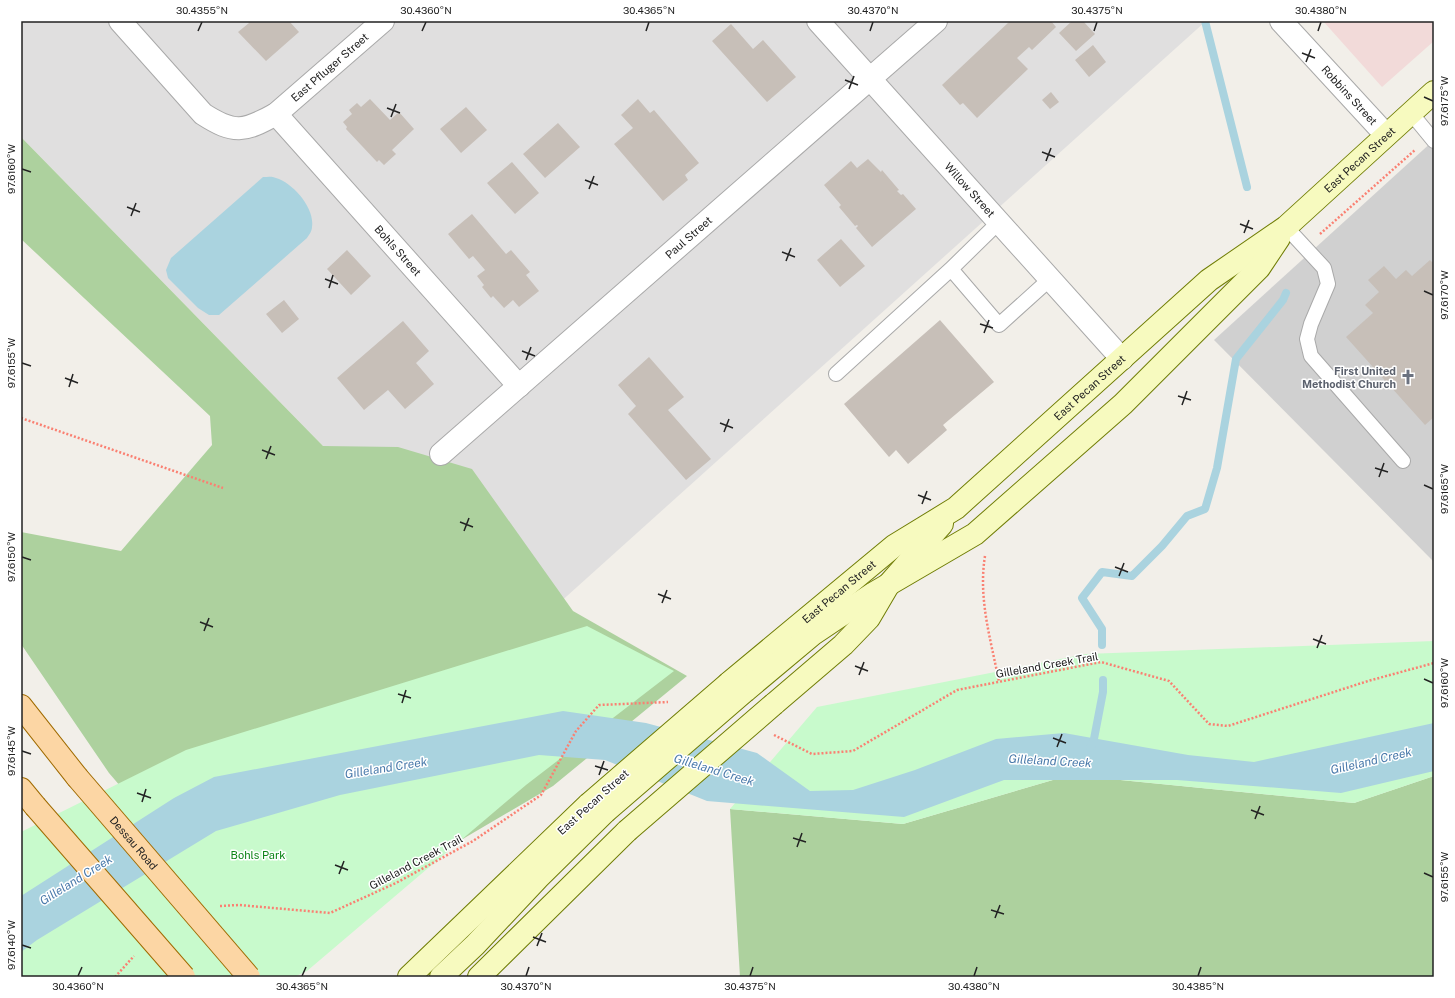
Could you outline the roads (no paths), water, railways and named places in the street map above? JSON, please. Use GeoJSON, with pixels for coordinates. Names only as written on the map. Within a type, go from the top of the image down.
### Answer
{"type":"FeatureCollection","features":[{"type":"Feature","properties":{"kind":"main road","name":"East Pecan Street"},"geometry":{"type":"LineString","coordinates":[[409,977],[597,808],[737,687],[894,546],[956,508],[1209,280],[1286,227],[1434,92]]}},
{"type":"Feature","properties":{"kind":"main road","name":"East Pecan Street"},"geometry":{"type":"LineString","coordinates":[[737,687],[813,634],[889,584],[975,534],[1123,404],[1258,268],[1286,227]]}},
{"type":"Feature","properties":{"kind":"main road"},"geometry":{"type":"LineString","coordinates":[[479,977],[627,831],[843,645],[869,618],[889,584],[956,508]]}},
{"type":"Feature","properties":{"kind":"main road","name":"Dessau Road"},"geometry":{"type":"LineString","coordinates":[[21,706],[77,777],[249,977]]}},
{"type":"Feature","properties":{"kind":"main road"},"geometry":{"type":"LineString","coordinates":[[21,789],[184,977]]}},
{"type":"Feature","properties":{"kind":"main road","name":"East Pecan Street"},"geometry":{"type":"LineString","coordinates":[[441,977],[475,945],[538,878],[597,808]]}},
{"type":"Feature","properties":{"kind":"street","name":"East Pfluger Street"},"geometry":{"type":"LineString","coordinates":[[120,21],[203,114],[220,125],[237,129],[256,126],[276,114],[383,21]]}},
{"type":"Feature","properties":{"kind":"street","name":"Willow Street"},"geometry":{"type":"LineString","coordinates":[[818,21],[1122,359]]}},
{"type":"Feature","properties":{"kind":"street","name":"Paul Street"},"geometry":{"type":"LineString","coordinates":[[442,454],[936,21]]}},
{"type":"Feature","properties":{"kind":"street","name":"Robbins Street"},"geometry":{"type":"LineString","coordinates":[[1281,21],[1386,135]]}},
{"type":"Feature","properties":{"kind":"street","name":"Bohls Street"},"geometry":{"type":"LineString","coordinates":[[276,114],[519,386]]}},
{"type":"Feature","properties":{"kind":"lane"},"geometry":{"type":"LineString","coordinates":[[1411,113],[1434,141]]}},
{"type":"Feature","properties":{"kind":"lane"},"geometry":{"type":"LineString","coordinates":[[836,374],[951,269],[999,222]]}},
{"type":"Feature","properties":{"kind":"lane"},"geometry":{"type":"LineString","coordinates":[[1286,227],[1324,268],[1328,284],[1311,324],[1307,339],[1310,356],[1402,461]]}},
{"type":"Feature","properties":{"kind":"lane"},"geometry":{"type":"LineString","coordinates":[[951,269],[999,325],[1050,279]]}},
{"type":"Feature","properties":{"kind":"water"},"geometry":{"type":"Polygon","coordinates":[[[263,177],[273,177],[283,181],[302,197],[310,212],[312,220],[311,231],[307,238],[219,315],[209,315],[198,308],[168,278],[166,270],[171,258],[263,177]]]}},
{"type":"Feature","properties":{"kind":"water","name":"Gilleland Creek"},"geometry":{"type":"Polygon","coordinates":[[[563,711],[646,723],[757,753],[810,791],[853,790],[915,770],[996,739],[1064,733],[1188,755],[1254,762],[1434,723],[1434,771],[1341,793],[1177,780],[1004,780],[904,817],[707,801],[605,760],[539,755],[340,795],[216,831],[37,940],[21,952],[21,896],[174,798],[214,777],[563,711]]]}},
{"type":"Feature","properties":{"kind":"waterway"},"geometry":{"type":"LineString","coordinates":[[1205,21],[1247,187]]}},
{"type":"Feature","properties":{"kind":"waterway"},"geometry":{"type":"LineString","coordinates":[[1102,645],[1102,629],[1082,598],[1102,572],[1132,576],[1162,546],[1187,516],[1205,509],[1217,468],[1236,359],[1283,300],[1286,293]]}},
{"type":"Feature","properties":{"kind":"waterway"},"geometry":{"type":"LineString","coordinates":[[1090,747],[1093,744],[1103,692],[1103,680]]}},
{"type":"Feature","properties":{"kind":"place","name":"First United Methodist Church"},"geometry":{"type":"Point","coordinates":[1408,377]}},
{"type":"Feature","properties":{"kind":"park label","name":"Bohls Park"},"geometry":{"type":"Point","coordinates":[258,855]}}]}
